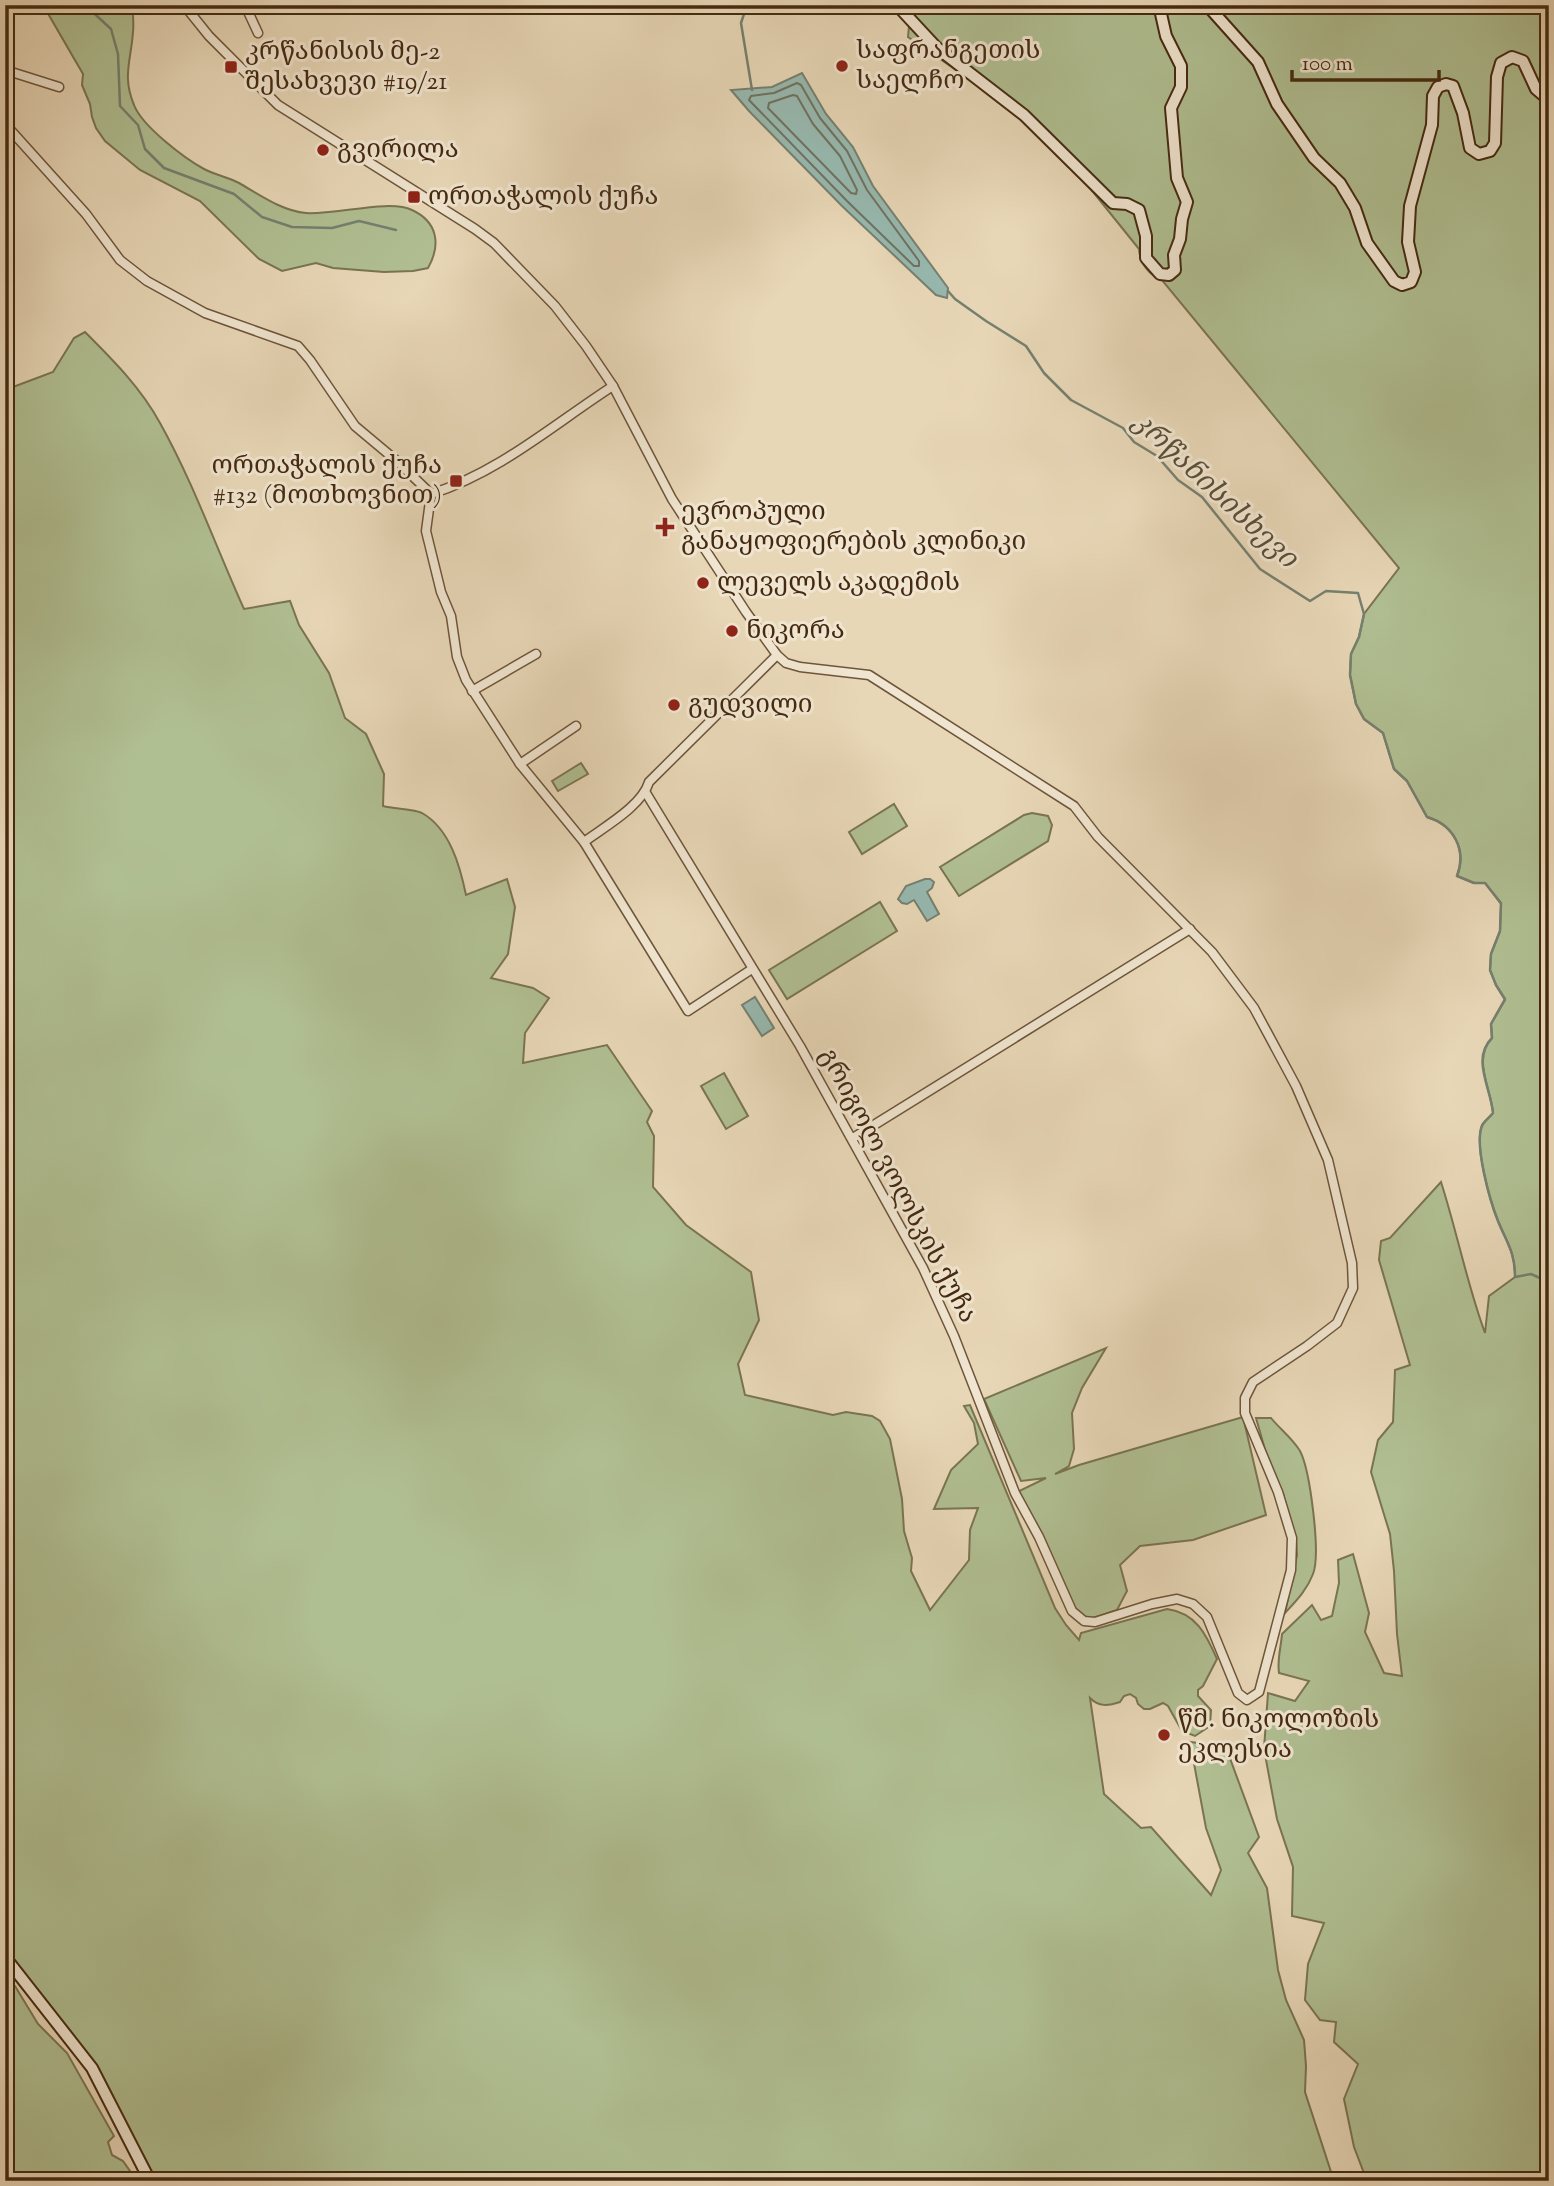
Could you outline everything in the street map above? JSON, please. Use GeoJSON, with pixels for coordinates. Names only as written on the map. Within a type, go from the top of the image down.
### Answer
{"type":"FeatureCollection","features":[{"type":"Feature","properties":{"kind":"street"},"geometry":{"type":"LineString","coordinates":[[184,5],[209,36],[278,106],[424,195],[494,243],[555,306],[613,386],[672,499],[777,655],[786,663],[800,667],[869,675],[1074,806],[1098,837],[1190,929],[853,1138]]}},
{"type":"Feature","properties":{"kind":"street"},"geometry":{"type":"LineString","coordinates":[[244,5],[258,33]]}},
{"type":"Feature","properties":{"kind":"street"},"geometry":{"type":"LineString","coordinates":[[897,5],[936,47],[1024,115],[1059,147],[1113,204],[1126,204],[1139,210],[1146,236],[1146,258],[1160,274],[1169,275],[1175,270],[1174,255],[1187,202],[1177,178],[1171,108],[1181,87],[1181,66],[1166,36],[1159,5]]}},
{"type":"Feature","properties":{"kind":"street"},"geometry":{"type":"LineString","coordinates":[[1207,5],[1258,62],[1277,104],[1314,158],[1340,183],[1354,208],[1367,243],[1394,281],[1402,285],[1411,282],[1415,272],[1408,242],[1409,205],[1432,125],[1433,96],[1438,87],[1446,83],[1453,86],[1463,113],[1470,148],[1479,154],[1490,151],[1495,143],[1497,77],[1502,64],[1512,57],[1523,61],[1536,89],[1549,100]]}},
{"type":"Feature","properties":{"kind":"street"},"geometry":{"type":"LineString","coordinates":[[5,71],[59,87]]}},
{"type":"Feature","properties":{"kind":"street"},"geometry":{"type":"LineString","coordinates":[[5,124],[86,214],[120,261],[146,281],[205,313],[298,346],[355,426],[431,494]]}},
{"type":"Feature","properties":{"kind":"street"},"geometry":{"type":"LineString","coordinates":[[431,494],[453,488],[530,445],[613,386]]}},
{"type":"Feature","properties":{"kind":"street"},"geometry":{"type":"LineString","coordinates":[[431,494],[426,531],[441,592],[451,616],[457,657],[466,680],[489,719],[520,764],[584,842],[688,1011],[752,968]]}},
{"type":"Feature","properties":{"kind":"street"},"geometry":{"type":"LineString","coordinates":[[472,691],[536,654]]}},
{"type":"Feature","properties":{"kind":"street"},"geometry":{"type":"LineString","coordinates":[[584,842],[646,793],[649,782],[777,655]]}},
{"type":"Feature","properties":{"kind":"street"},"geometry":{"type":"LineString","coordinates":[[520,764],[576,726]]}},
{"type":"Feature","properties":{"kind":"street","name":"გრიგოლ ვოლსკის ქუჩა"},"geometry":{"type":"LineString","coordinates":[[646,793],[853,1138],[923,1268],[954,1336],[1015,1493],[1039,1537],[1073,1611],[1084,1621],[1095,1622],[1177,1599],[1193,1604],[1206,1617],[1238,1693],[1247,1700],[1258,1692],[1262,1679],[1291,1570],[1292,1538],[1278,1492],[1245,1413],[1245,1398],[1253,1382],[1337,1323],[1353,1288],[1352,1263],[1328,1160],[1296,1086],[1254,1008],[1212,952],[1190,929]]}},
{"type":"Feature","properties":{"kind":"street"},"geometry":{"type":"LineString","coordinates":[[5,1957],[92,2068],[150,2181]]}},
{"type":"Feature","properties":{"kind":"green space"},"geometry":{"type":"Polygon","coordinates":[[[43,5],[132,5],[133,29],[128,68],[130,95],[138,113],[164,141],[204,169],[235,181],[271,202],[297,212],[318,213],[390,206],[412,210],[427,221],[435,235],[435,251],[428,268],[384,272],[333,268],[316,263],[282,271],[259,259],[200,201],[140,170],[105,141],[92,117],[82,85],[83,74],[43,5]]]}},
{"type":"Feature","properties":{"kind":"green space"},"geometry":{"type":"Polygon","coordinates":[[[911,5],[1549,5],[1549,2181],[1367,2181],[1354,2147],[1344,2099],[1358,2064],[1334,2042],[1336,2022],[1320,2020],[1305,2000],[1308,1964],[1324,1923],[1292,1916],[1293,1867],[1277,1819],[1264,1749],[1268,1693],[1295,1701],[1309,1681],[1279,1673],[1282,1634],[1312,1605],[1321,1620],[1332,1616],[1339,1583],[1338,1560],[1353,1554],[1369,1613],[1365,1632],[1384,1673],[1402,1676],[1390,1534],[1371,1472],[1378,1440],[1393,1422],[1395,1370],[1410,1365],[1379,1260],[1381,1241],[1390,1238],[1441,1182],[1485,1333],[1489,1296],[1515,1277],[1512,1254],[1487,1187],[1480,1146],[1482,1125],[1493,1113],[1484,1074],[1483,1055],[1492,1038],[1491,1024],[1505,1000],[1490,970],[1491,954],[1500,931],[1501,904],[1485,883],[1474,883],[1457,876],[1460,857],[1456,840],[1444,826],[1427,817],[1407,781],[1394,769],[1383,733],[1364,719],[1356,704],[1350,675],[1351,654],[1359,637],[1364,614],[1399,568],[1162,280],[1146,268],[1139,249],[1065,157],[1010,107],[908,37],[911,5]]]}},
{"type":"Feature","properties":{"kind":"green space"},"geometry":{"type":"Polygon","coordinates":[[[85,332],[135,386],[160,423],[194,491],[244,609],[290,601],[299,625],[329,673],[345,718],[366,734],[384,774],[383,806],[422,813],[440,828],[457,861],[466,895],[507,879],[515,907],[508,954],[491,978],[533,988],[549,998],[525,1033],[523,1063],[607,1045],[652,1111],[647,1122],[654,1136],[653,1187],[686,1225],[751,1272],[759,1320],[738,1364],[745,1395],[833,1415],[846,1412],[872,1416],[880,1421],[890,1439],[902,1499],[904,1531],[912,1558],[911,1571],[930,1610],[969,1560],[970,1530],[978,1508],[934,1509],[951,1470],[978,1444],[974,1423],[964,1406],[970,1405],[1055,1608],[1079,1640],[1081,1633],[1167,1609],[1186,1615],[1204,1633],[1217,1659],[1203,1686],[1198,1690],[1198,1696],[1211,1710],[1210,1726],[1195,1736],[1182,1731],[1168,1706],[1163,1703],[1144,1709],[1130,1694],[1124,1696],[1120,1702],[1108,1705],[1097,1703],[1090,1698],[1104,1794],[1141,1828],[1151,1827],[1211,1895],[1221,1870],[1206,1828],[1190,1742],[1206,1744],[1228,1753],[1259,1837],[1248,1853],[1267,1888],[1278,1970],[1286,2000],[1304,2040],[1305,2092],[1334,2181],[148,2181],[89,2070],[5,1960],[5,390],[53,372],[74,338],[85,332]]]}},
{"type":"Feature","properties":{"kind":"green space"},"geometry":{"type":"Polygon","coordinates":[[[581,763],[588,774],[558,791],[552,781],[581,763]]]}},
{"type":"Feature","properties":{"kind":"green space"},"geometry":{"type":"Polygon","coordinates":[[[894,804],[907,826],[862,854],[849,832],[894,804]]]}},
{"type":"Feature","properties":{"kind":"green space"},"geometry":{"type":"Polygon","coordinates":[[[1032,813],[1048,816],[1052,825],[1048,841],[959,896],[940,867],[1024,815],[1032,813]]]}},
{"type":"Feature","properties":{"kind":"green space"},"geometry":{"type":"Polygon","coordinates":[[[880,902],[897,931],[787,999],[769,970],[880,902]]]}},
{"type":"Feature","properties":{"kind":"green space"},"geometry":{"type":"Polygon","coordinates":[[[724,1073],[748,1116],[726,1129],[701,1086],[724,1073]]]}},
{"type":"Feature","properties":{"kind":"green space"},"geometry":{"type":"Polygon","coordinates":[[[1106,1348],[1082,1388],[1072,1413],[1074,1449],[1069,1466],[1055,1474],[1243,1417],[1266,1515],[1193,1540],[1140,1546],[1120,1565],[1127,1591],[1117,1610],[1084,1621],[1058,1582],[1015,1493],[1046,1478],[1021,1481],[984,1399],[1106,1348]]]}},
{"type":"Feature","properties":{"kind":"green space"},"geometry":{"type":"Polygon","coordinates":[[[1256,1418],[1271,1418],[1300,1451],[1311,1493],[1316,1549],[1313,1574],[1297,1600],[1285,1613],[1297,1555],[1296,1540],[1283,1493],[1270,1467],[1256,1418]]]}},
{"type":"Feature","properties":{"kind":"green space"},"geometry":{"type":"Polygon","coordinates":[[[5,1975],[15,1986],[38,2024],[67,2053],[114,2136],[108,2142],[112,2155],[123,2161],[137,2181],[5,2181],[5,1975]]]}},
{"type":"Feature","properties":{"kind":"water"},"geometry":{"type":"Polygon","coordinates":[[[802,73],[826,114],[853,147],[873,186],[948,288],[947,298],[936,295],[842,206],[731,90],[772,87],[802,73]]]}},
{"type":"Feature","properties":{"kind":"water"},"geometry":{"type":"Polygon","coordinates":[[[925,879],[934,882],[927,892],[939,914],[927,921],[914,900],[907,904],[898,899],[906,886],[925,879]]]}},
{"type":"Feature","properties":{"kind":"water"},"geometry":{"type":"Polygon","coordinates":[[[755,997],[774,1028],[762,1036],[742,1005],[755,997]]]}},
{"type":"Feature","properties":{"kind":"waterway"},"geometry":{"type":"LineString","coordinates":[[85,5],[111,29],[118,54],[120,106],[138,125],[145,149],[164,168],[234,194],[262,217],[292,227],[332,228],[359,221],[396,230]]}},
{"type":"Feature","properties":{"kind":"waterway","name":"კრწანისისხევი"},"geometry":{"type":"LineString","coordinates":[[747,5],[741,23],[752,90]]}},
{"type":"Feature","properties":{"kind":"waterway","name":"კრწანისისხევი"},"geometry":{"type":"LineString","coordinates":[[948,291],[986,321],[1026,346],[1044,373],[1071,400],[1123,428],[1134,442],[1157,456],[1178,480],[1202,497],[1260,569],[1310,601],[1326,591],[1358,593],[1364,614],[1359,637],[1351,654],[1350,675],[1356,704],[1364,719],[1383,733],[1394,769],[1407,781],[1427,817],[1444,826],[1456,840],[1460,857],[1457,876],[1474,883],[1485,883],[1501,903],[1500,931],[1491,954],[1490,970],[1505,999],[1491,1024],[1492,1038],[1483,1055],[1484,1074],[1493,1113],[1482,1126],[1481,1159],[1498,1221],[1512,1254],[1515,1277],[1531,1274],[1542,1279],[1547,1298],[1542,1320],[1549,1356]]}},
{"type":"Feature","properties":{"kind":"place","name":"საფრანგეთის საელჩო"},"geometry":{"type":"Point","coordinates":[842,66]}},
{"type":"Feature","properties":{"kind":"place","name":"კრწანისის მე-2 შესახვევი #19/21"},"geometry":{"type":"Point","coordinates":[231,67]}},
{"type":"Feature","properties":{"kind":"place","name":"გვირილა"},"geometry":{"type":"Point","coordinates":[323,150]}},
{"type":"Feature","properties":{"kind":"place","name":"ორთაჭალის ქუჩა"},"geometry":{"type":"Point","coordinates":[414,197]}},
{"type":"Feature","properties":{"kind":"place","name":"ორთაჭალის ქუჩა #132 (მოთხოვნით)"},"geometry":{"type":"Point","coordinates":[456,481]}},
{"type":"Feature","properties":{"kind":"place","name":"ევროპული განაყოფიერების კლინიკი"},"geometry":{"type":"Point","coordinates":[665,527]}},
{"type":"Feature","properties":{"kind":"place","name":"ლეველს აკადემის"},"geometry":{"type":"Point","coordinates":[703,583]}},
{"type":"Feature","properties":{"kind":"place","name":"ნიკორა"},"geometry":{"type":"Point","coordinates":[732,631]}},
{"type":"Feature","properties":{"kind":"place","name":"გუდვილი"},"geometry":{"type":"Point","coordinates":[674,705]}},
{"type":"Feature","properties":{"kind":"place","name":"წმ. ნიკოლოზის ეკლესია"},"geometry":{"type":"Point","coordinates":[1164,1735]}}]}
